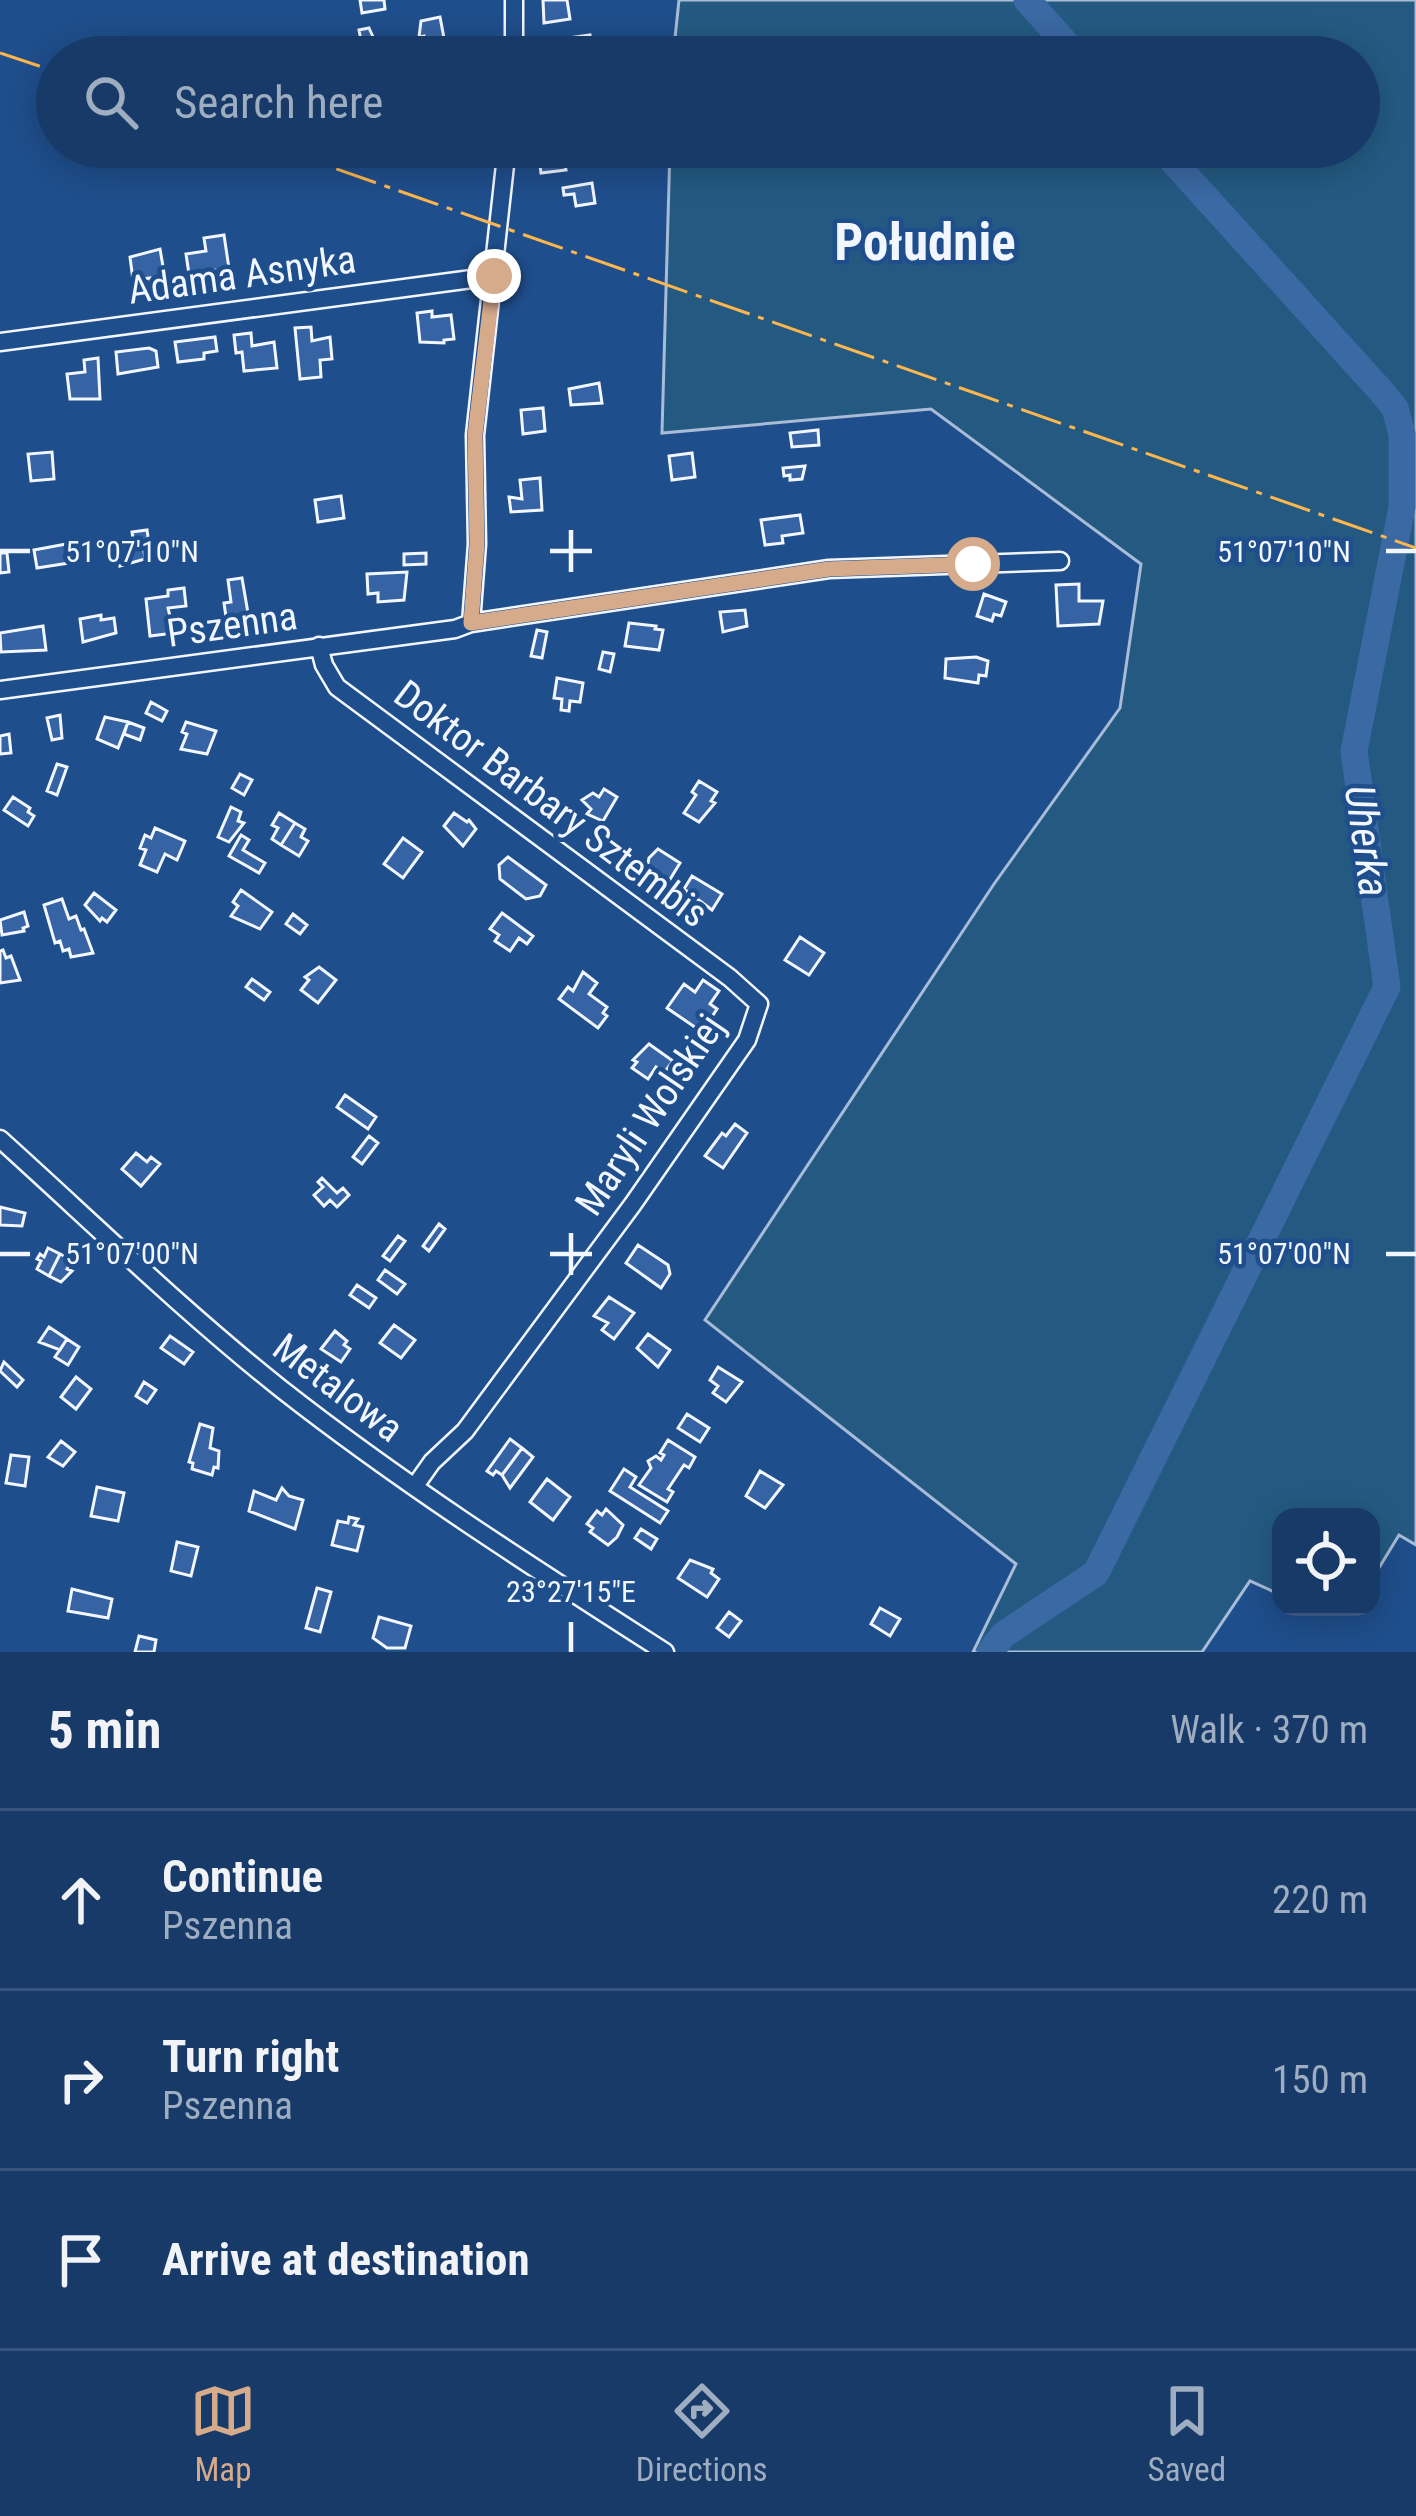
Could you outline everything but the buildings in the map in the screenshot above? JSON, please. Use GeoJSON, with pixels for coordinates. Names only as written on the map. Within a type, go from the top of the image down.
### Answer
{"type":"FeatureCollection","features":[{"type":"Feature","properties":{"kind":"street"},"geometry":{"type":"LineString","coordinates":[[514,0],[514,36]]}},
{"type":"Feature","properties":{"kind":"street"},"geometry":{"type":"LineString","coordinates":[[471,623],[477,544],[475,435],[505,168]]}},
{"type":"Feature","properties":{"kind":"street","name":"Adama Asnyka"},"geometry":{"type":"LineString","coordinates":[[0,342],[494,276]]}},
{"type":"Feature","properties":{"kind":"street","name":"Pszenna"},"geometry":{"type":"LineString","coordinates":[[0,690],[455,629],[829,569],[1060,561]]}},
{"type":"Feature","properties":{"kind":"street","name":"Doktor Barbary Sztembis"},"geometry":{"type":"LineString","coordinates":[[319,646],[337,687],[759,1004]]}},
{"type":"Feature","properties":{"kind":"street","name":"Maryli Wolskiej"},"geometry":{"type":"LineString","coordinates":[[415,1486],[465,1431],[633,1204],[747,1040],[759,1004]]}},
{"type":"Feature","properties":{"kind":"street","name":"Metalowa"},"geometry":{"type":"LineString","coordinates":[[0,1139],[274,1383],[415,1486],[665,1652]]}},
{"type":"Feature","properties":{"kind":"shaded area"},"geometry":{"type":"Polygon","coordinates":[[[679,0],[1416,0],[1416,1545],[1399,1535],[1380,1566],[1380,1508],[1272,1508],[1272,1591],[1250,1581],[1202,1652],[973,1652],[1016,1564],[705,1320],[994,884],[1120,708],[1141,564],[931,409],[662,433],[669,168],[1380,168],[1380,36],[675,36],[679,0]]]}},
{"type":"Feature","properties":{"kind":"waterway","name":"Uherka"},"geometry":{"type":"LineString","coordinates":[[1027,0],[1059,36]]}},
{"type":"Feature","properties":{"kind":"waterway","name":"Uherka"},"geometry":{"type":"LineString","coordinates":[[990,1652],[1003,1635],[1096,1573],[1387,987],[1354,751],[1402,507],[1402,434],[1395,408],[1381,391],[1179,168]]}},
{"type":"Feature","properties":{"kind":"power"},"geometry":{"type":"LineString","coordinates":[[0,53],[36,65]]}},
{"type":"Feature","properties":{"kind":"power"},"geometry":{"type":"LineString","coordinates":[[334,168],[1416,548]]}},
{"type":"Feature","properties":{"kind":"district","name":"Południe"},"geometry":{"type":"Point","coordinates":[925,242]}},
{"type":"Feature","properties":{"kind":"route"},"geometry":{"type":"LineString","coordinates":[[494,276],[475,435],[477,544],[471,623],[829,569],[973,564]]}}]}
